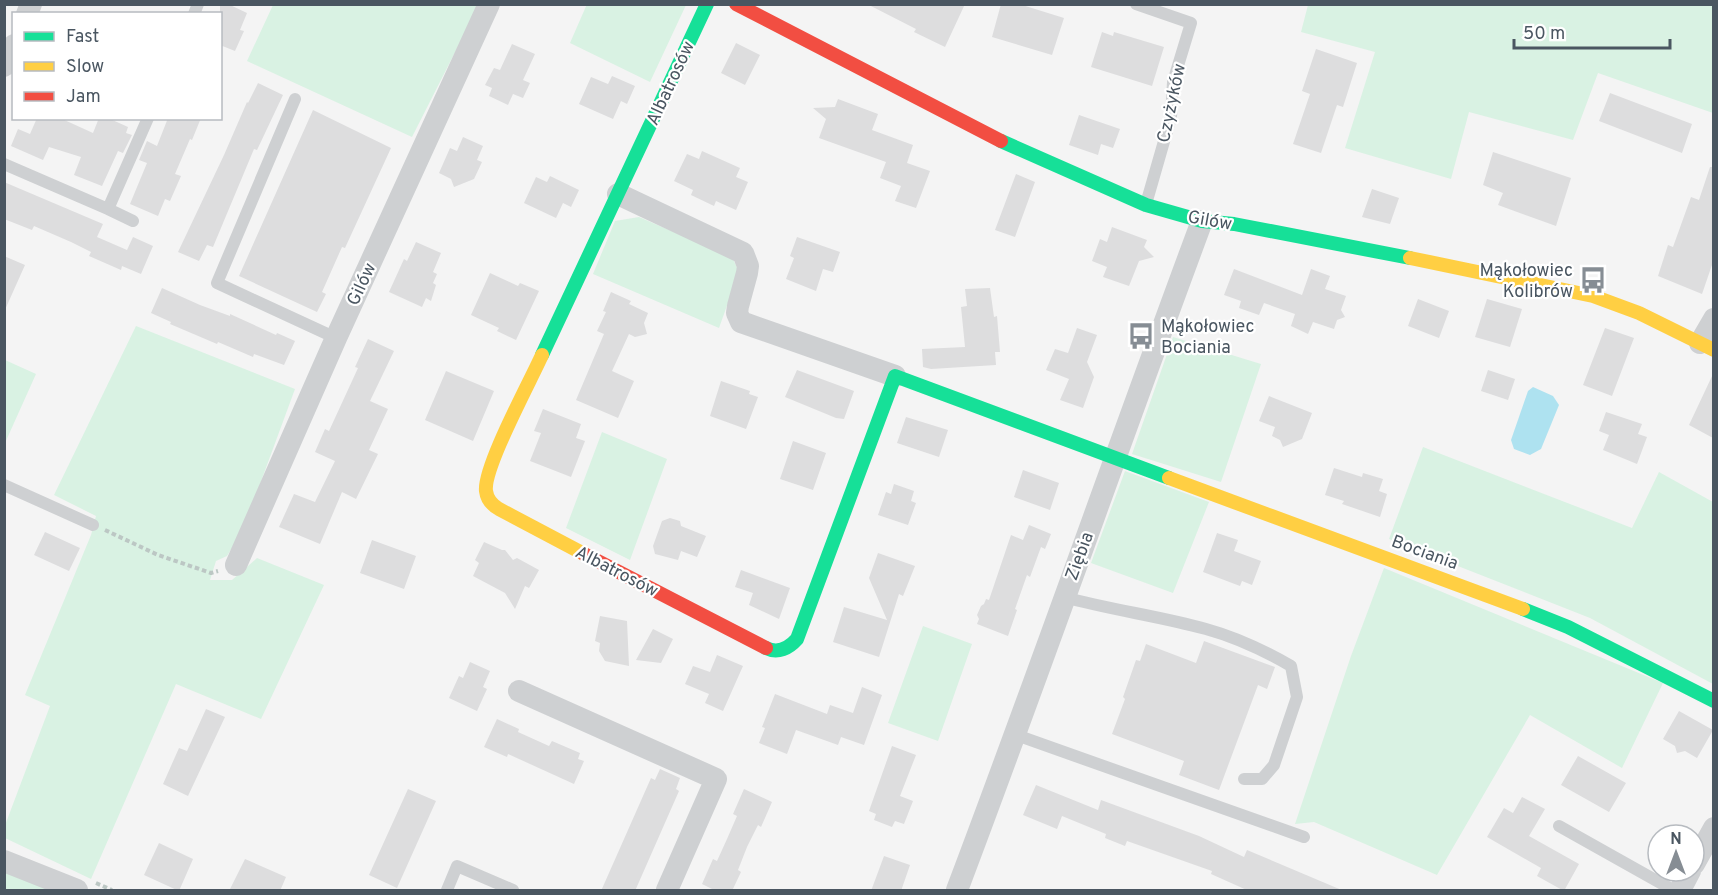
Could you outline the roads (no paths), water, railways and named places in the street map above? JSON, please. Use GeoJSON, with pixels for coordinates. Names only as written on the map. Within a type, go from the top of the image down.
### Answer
{"type":"FeatureCollection","features":[{"type":"Feature","properties":{"kind":"street","name":"Gilów"},"geometry":{"type":"LineString","coordinates":[[236,565],[336,338],[489,4]]}},
{"type":"Feature","properties":{"kind":"street","name":"Albatrosów"},"geometry":{"type":"LineString","coordinates":[[707,4],[497,452],[487,478],[485,493],[492,504],[509,515],[771,650],[780,651],[791,647],[796,639],[895,376]]}},
{"type":"Feature","properties":{"kind":"street","name":"Gilów"},"geometry":{"type":"LineString","coordinates":[[736,4],[981,132],[1146,205],[1202,221],[1234,224],[1322,240],[1593,296],[1638,313],[1707,347]]}},
{"type":"Feature","properties":{"kind":"street"},"geometry":{"type":"LineString","coordinates":[[4,66],[12,49]]}},
{"type":"Feature","properties":{"kind":"street"},"geometry":{"type":"LineString","coordinates":[[618,194],[743,253],[748,266],[737,313],[741,322],[895,376],[1115,459]]}},
{"type":"Feature","properties":{"kind":"street","name":"Ziębia"},"geometry":{"type":"LineString","coordinates":[[957,891],[1016,735],[1202,221]]}},
{"type":"Feature","properties":{"kind":"street"},"geometry":{"type":"LineString","coordinates":[[1707,347],[1713,319]]}},
{"type":"Feature","properties":{"kind":"street","name":"Bociania"},"geometry":{"type":"LineString","coordinates":[[1115,459],[1377,554],[1568,627],[1713,701]]}},
{"type":"Feature","properties":{"kind":"street"},"geometry":{"type":"LineString","coordinates":[[519,691],[716,779],[667,891]]}},
{"type":"Feature","properties":{"kind":"street"},"geometry":{"type":"LineString","coordinates":[[4,861],[77,891]]}},
{"type":"Feature","properties":{"kind":"lane","name":"Czyżyków"},"geometry":{"type":"LineString","coordinates":[[1136,4],[1191,22],[1173,82],[1171,117],[1146,205]]}},
{"type":"Feature","properties":{"kind":"lane"},"geometry":{"type":"LineString","coordinates":[[295,99],[217,283],[336,338]]}},
{"type":"Feature","properties":{"kind":"lane"},"geometry":{"type":"LineString","coordinates":[[108,209],[147,120]]}},
{"type":"Feature","properties":{"kind":"lane"},"geometry":{"type":"LineString","coordinates":[[4,164],[133,221]]}},
{"type":"Feature","properties":{"kind":"lane"},"geometry":{"type":"LineString","coordinates":[[4,485],[93,525]]}},
{"type":"Feature","properties":{"kind":"lane"},"geometry":{"type":"LineString","coordinates":[[1065,597],[1207,629],[1268,653],[1291,666],[1297,697],[1274,765],[1262,779],[1244,779]]}},
{"type":"Feature","properties":{"kind":"lane"},"geometry":{"type":"LineString","coordinates":[[1016,735],[1304,837]]}},
{"type":"Feature","properties":{"kind":"lane"},"geometry":{"type":"LineString","coordinates":[[1559,826],[1673,891]]}},
{"type":"Feature","properties":{"kind":"lane"},"geometry":{"type":"LineString","coordinates":[[447,891],[457,866],[513,891]]}},
{"type":"Feature","properties":{"kind":"water"},"geometry":{"type":"Polygon","coordinates":[[[1533,387],[1553,396],[1559,405],[1541,449],[1530,455],[1514,449],[1511,440],[1528,391],[1533,387]]]}},
{"type":"Feature","properties":{"kind":"place","name":"Mąkołowiec Kolibrów"},"geometry":{"type":"Point","coordinates":[1593,280]}},
{"type":"Feature","properties":{"kind":"place","name":"Mąkołowiec Bociania"},"geometry":{"type":"Point","coordinates":[1141,336]}}]}
